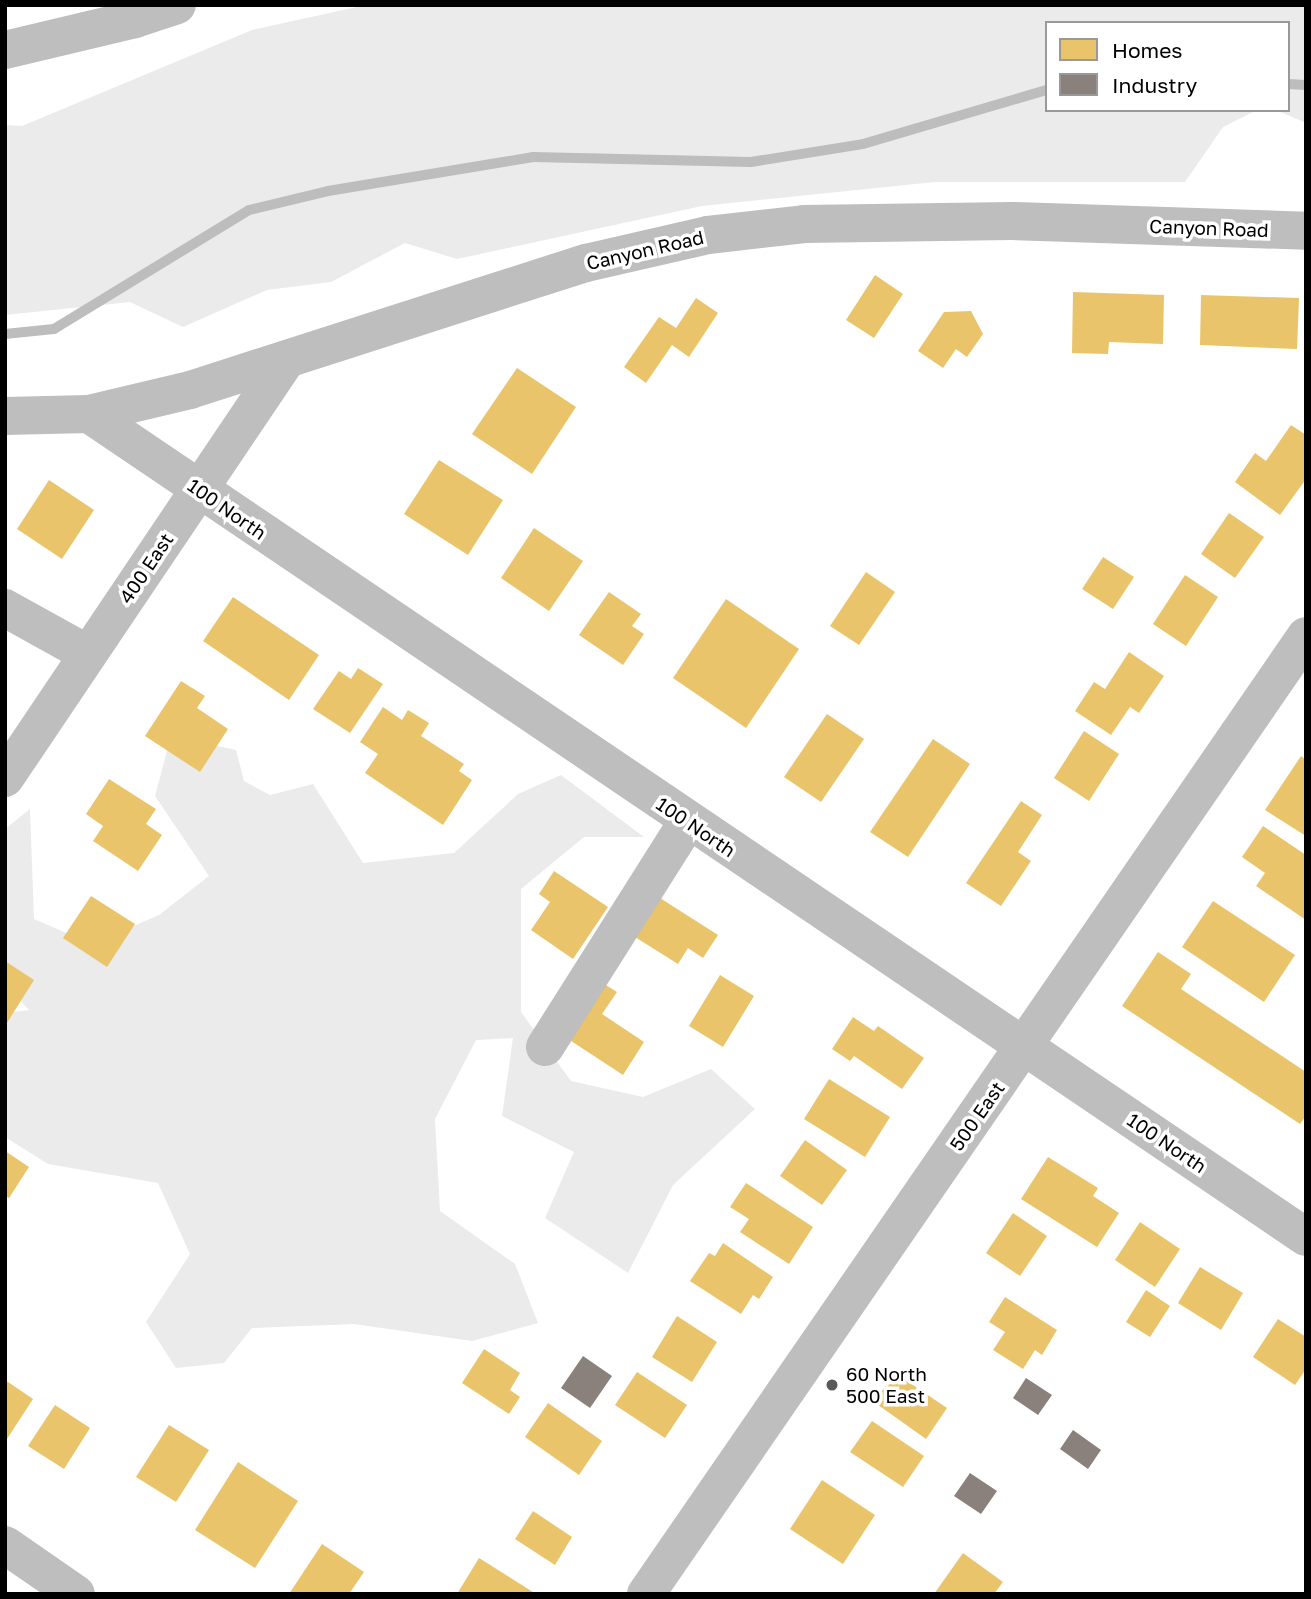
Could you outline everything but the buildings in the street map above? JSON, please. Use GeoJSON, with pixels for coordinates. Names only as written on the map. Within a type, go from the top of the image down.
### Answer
{"type":"FeatureCollection","features":[{"type":"Feature","properties":{"kind":"street"},"geometry":{"type":"LineString","coordinates":[[5,50],[135,19],[177,5]]}},
{"type":"Feature","properties":{"kind":"street","name":"Canyon Road"},"geometry":{"type":"LineString","coordinates":[[5,416],[89,414],[190,390],[586,263],[708,235],[804,225],[1012,220],[1306,231]]}},
{"type":"Feature","properties":{"kind":"street","name":"400 East"},"geometry":{"type":"LineString","coordinates":[[5,778],[286,359]]}},
{"type":"Feature","properties":{"kind":"street","name":"100 North"},"geometry":{"type":"LineString","coordinates":[[89,414],[1306,1237]]}},
{"type":"Feature","properties":{"kind":"street"},"geometry":{"type":"LineString","coordinates":[[5,608],[88,654]]}},
{"type":"Feature","properties":{"kind":"street","name":"500 East"},"geometry":{"type":"LineString","coordinates":[[646,1594],[1306,636]]}},
{"type":"Feature","properties":{"kind":"street"},"geometry":{"type":"LineString","coordinates":[[545,1047],[688,821]]}},
{"type":"Feature","properties":{"kind":"street"},"geometry":{"type":"LineString","coordinates":[[5,1545],[76,1594]]}},
{"type":"Feature","properties":{"kind":"shaded area"},"geometry":{"type":"Polygon","coordinates":[[[366,5],[1306,5],[1306,123],[1281,112],[1290,112],[1290,21],[1045,21],[1045,112],[1253,112],[1223,127],[1185,182],[935,182],[702,206],[457,259],[405,243],[331,282],[267,290],[183,327],[130,302],[5,315],[5,125],[22,126],[252,30],[366,5]]]}},
{"type":"Feature","properties":{"kind":"shaded area"},"geometry":{"type":"Polygon","coordinates":[[[171,736],[236,750],[244,781],[270,795],[313,784],[363,863],[454,853],[518,794],[561,775],[644,837],[584,837],[521,889],[521,1012],[571,1081],[643,1097],[711,1069],[755,1109],[673,1185],[628,1273],[545,1218],[574,1152],[502,1116],[513,1038],[476,1040],[435,1119],[440,1211],[515,1264],[538,1323],[472,1341],[354,1324],[252,1328],[224,1363],[176,1368],[146,1322],[190,1254],[158,1183],[48,1164],[5,1137],[5,1013],[29,1010],[5,985],[5,829],[30,809],[34,919],[92,944],[159,915],[209,876],[155,796],[171,736]]]}},
{"type":"Feature","properties":{"kind":"waterway"},"geometry":{"type":"LineString","coordinates":[[1290,84],[1306,85]]}},
{"type":"Feature","properties":{"kind":"waterway"},"geometry":{"type":"LineString","coordinates":[[5,334],[54,329],[249,210],[328,191],[533,157],[751,162],[863,144],[1045,91]]}},
{"type":"Feature","properties":{"kind":"place","name":"60 North 500 East"},"geometry":{"type":"Point","coordinates":[832,1385]}}]}
